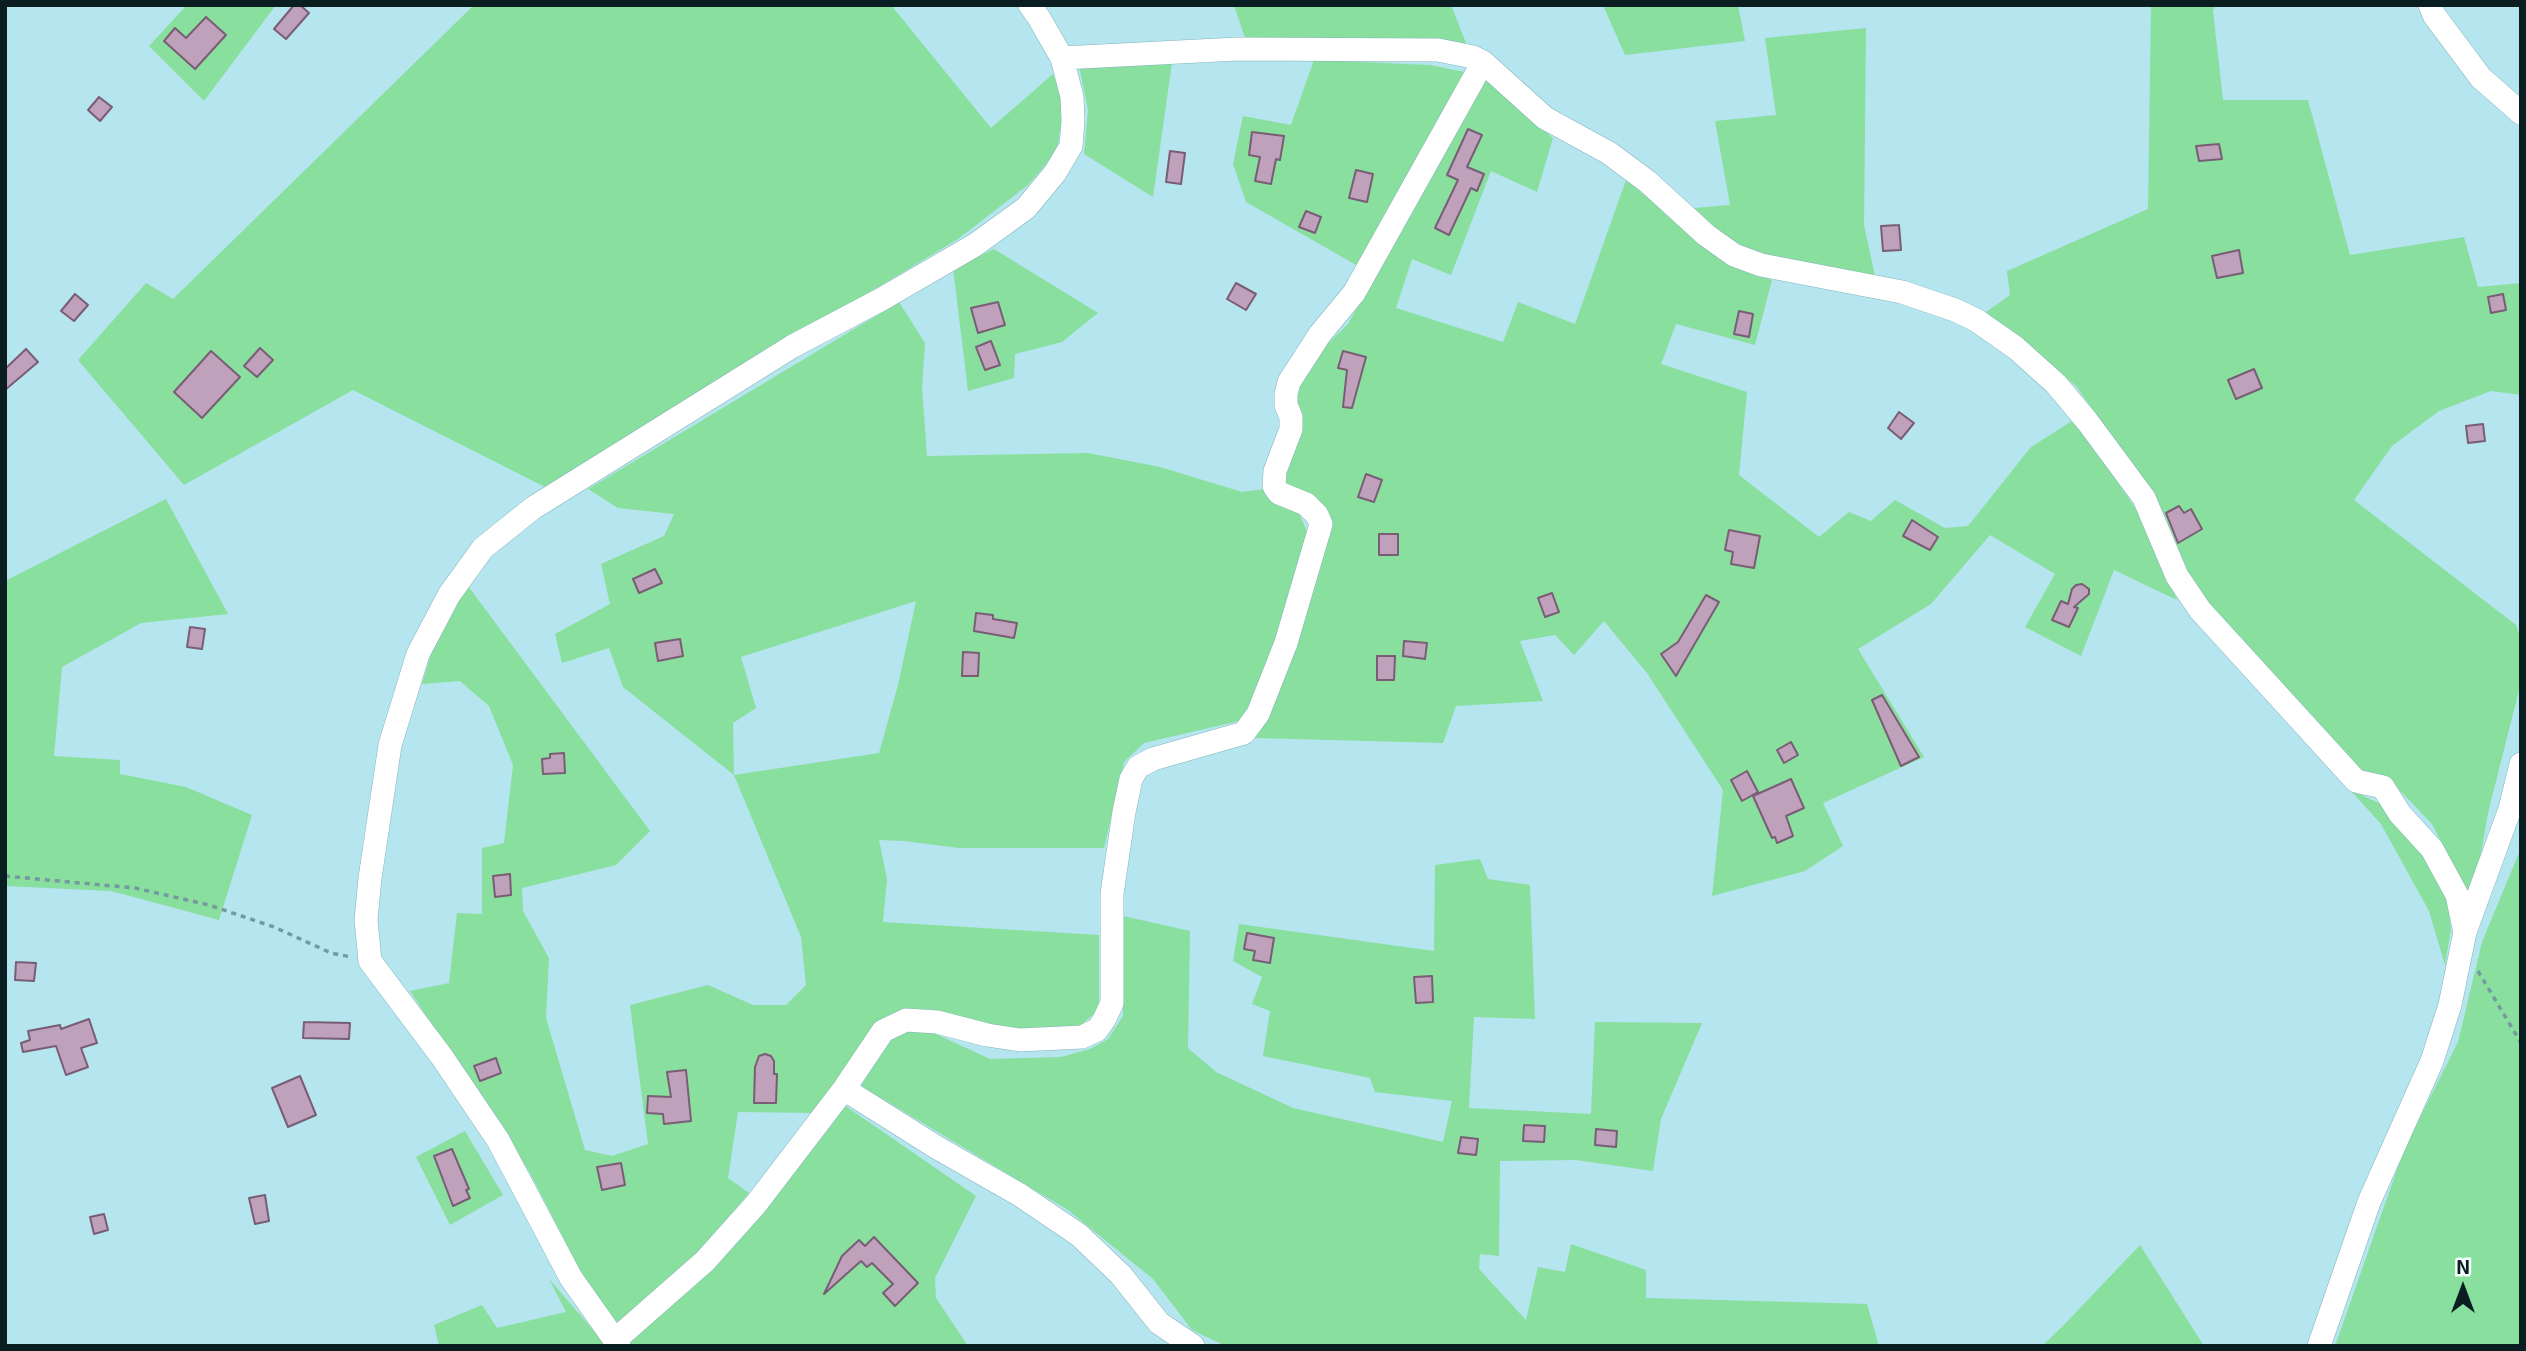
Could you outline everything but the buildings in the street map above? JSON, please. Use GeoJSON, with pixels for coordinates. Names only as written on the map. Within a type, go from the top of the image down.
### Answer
{"type":"FeatureCollection","features":[{"type":"Feature","properties":{"kind":"street"},"geometry":{"type":"LineString","coordinates":[[1030,5],[1062,58],[1072,97],[1073,121],[1070,146],[1055,173],[1026,208],[975,245],[793,346],[533,508],[483,548],[449,595],[418,653],[390,745],[366,919],[370,961],[442,1057],[498,1140],[571,1278],[616,1343],[705,1261],[756,1204],[844,1089],[883,1031],[906,1020],[937,1022],[987,1035],[1020,1040],[1082,1037],[1097,1030],[1104,1020],[1112,1003],[1112,894],[1131,779],[1138,767],[1153,759],[1244,733],[1258,714],[1286,643],[1321,524],[1317,515],[1306,504],[1279,493],[1274,486],[1275,471],[1292,429],[1286,394],[1303,357],[1354,293],[1483,62]]}},
{"type":"Feature","properties":{"kind":"street"},"geometry":{"type":"LineString","coordinates":[[2430,5],[2434,15],[2481,78],[2521,113]]}},
{"type":"Feature","properties":{"kind":"street"},"geometry":{"type":"LineString","coordinates":[[1062,58],[1237,49],[1437,50],[1473,58],[1483,62],[1545,118],[1629,167],[1706,235],[1734,255],[1761,265],[1902,292],[1976,320],[2026,357],[2056,384],[2144,498],[2177,576],[2200,610],[2356,780],[2383,787],[2400,814],[2432,849],[2457,895],[2465,932]]}},
{"type":"Feature","properties":{"kind":"street"},"geometry":{"type":"LineString","coordinates":[[2319,1346],[2369,1202],[2432,1061],[2450,1004],[2465,932],[2510,809],[2521,764]]}},
{"type":"Feature","properties":{"kind":"street"},"geometry":{"type":"LineString","coordinates":[[844,1089],[936,1147],[1020,1195],[1079,1235],[1121,1275],[1159,1323],[1193,1346]]}},
{"type":"Feature","properties":{"kind":"path"},"geometry":{"type":"LineString","coordinates":[[5,876],[135,888],[209,905],[274,927],[331,953],[370,961]]}},
{"type":"Feature","properties":{"kind":"path"},"geometry":{"type":"LineString","coordinates":[[2465,932],[2478,972],[2521,1043]]}},
{"type":"Feature","properties":{"kind":"green space"},"geometry":{"type":"Polygon","coordinates":[[[187,5],[276,5],[204,101],[149,46],[187,5]]]}},
{"type":"Feature","properties":{"kind":"green space"},"geometry":{"type":"Polygon","coordinates":[[[474,5],[891,5],[991,128],[1053,74],[1060,92],[1062,116],[1057,151],[1028,185],[958,239],[545,487],[353,390],[184,485],[78,360],[146,283],[173,299],[474,5]]]}},
{"type":"Feature","properties":{"kind":"green space"},"geometry":{"type":"Polygon","coordinates":[[[1234,5],[1451,5],[1466,43],[1246,41],[1234,5]]]}},
{"type":"Feature","properties":{"kind":"green space"},"geometry":{"type":"Polygon","coordinates":[[[1603,5],[1738,5],[1745,41],[1625,55],[1603,5]]]}},
{"type":"Feature","properties":{"kind":"green space"},"geometry":{"type":"Polygon","coordinates":[[[2151,5],[2216,5],[2213,11],[2223,100],[2308,100],[2350,255],[2464,237],[2478,287],[2521,283],[2521,395],[2491,391],[2439,411],[2392,446],[2354,500],[2516,625],[2521,638],[2521,682],[2488,813],[2480,859],[2468,893],[2432,824],[2390,780],[2362,770],[2180,573],[2153,495],[2076,386],[1986,312],[2010,295],[2007,271],[2148,209],[2151,5]]]}},
{"type":"Feature","properties":{"kind":"green space"},"geometry":{"type":"Polygon","coordinates":[[[1866,28],[1864,225],[1875,276],[1767,259],[1725,236],[1694,208],[1730,205],[1715,121],[1776,115],[1765,38],[1866,28]]]}},
{"type":"Feature","properties":{"kind":"green space"},"geometry":{"type":"Polygon","coordinates":[[[1314,60],[1430,65],[1465,72],[1358,266],[1246,202],[1233,164],[1243,116],[1291,125],[1314,60]]]}},
{"type":"Feature","properties":{"kind":"green space"},"geometry":{"type":"Polygon","coordinates":[[[1172,63],[1153,197],[1084,154],[1088,110],[1079,66],[1172,63]]]}},
{"type":"Feature","properties":{"kind":"green space"},"geometry":{"type":"Polygon","coordinates":[[[1485,80],[1553,138],[1537,192],[1491,171],[1451,275],[1412,259],[1396,308],[1503,342],[1518,302],[1575,324],[1626,180],[1728,264],[1772,280],[1755,345],[1676,324],[1661,364],[1747,392],[1739,475],[1819,537],[1849,512],[1871,521],[1895,500],[1945,528],[1968,526],[2031,447],[2072,421],[2142,518],[2177,600],[2114,570],[2081,656],[2025,627],[2055,574],[1990,535],[1931,604],[1858,649],[1924,757],[1823,803],[1843,846],[1805,871],[1712,896],[1723,790],[1647,673],[1604,621],[1574,655],[1555,635],[1520,641],[1543,701],[1456,706],[1443,743],[1255,738],[1331,523],[1281,482],[1294,390],[1318,353],[1348,324],[1485,80]]]}},
{"type":"Feature","properties":{"kind":"green space"},"geometry":{"type":"Polygon","coordinates":[[[994,249],[1098,313],[1062,342],[1015,354],[1014,378],[968,391],[953,268],[994,249]]]}},
{"type":"Feature","properties":{"kind":"green space"},"geometry":{"type":"Polygon","coordinates":[[[899,302],[925,343],[922,388],[927,456],[1088,453],[1160,467],[1242,492],[1264,489],[1272,502],[1299,513],[1308,534],[1260,688],[1239,721],[1144,743],[1124,762],[1104,848],[959,848],[879,840],[887,879],[883,922],[1099,935],[1099,1009],[1080,1026],[1003,1031],[929,1009],[902,1011],[815,1113],[738,1112],[728,1178],[749,1193],[687,1266],[616,1329],[576,1263],[530,1173],[410,991],[449,983],[457,913],[482,914],[482,848],[504,843],[513,765],[489,706],[460,681],[422,684],[435,641],[468,586],[650,831],[616,865],[522,888],[523,911],[549,958],[546,1018],[585,1150],[612,1156],[648,1144],[630,1005],[708,985],[753,1005],[786,1005],[806,985],[801,937],[734,775],[623,687],[609,648],[562,663],[555,634],[610,604],[601,564],[664,536],[674,514],[618,508],[588,489],[899,302]],[[916,601],[741,657],[756,708],[733,723],[734,775],[879,753],[898,685],[916,601]]]}},
{"type":"Feature","properties":{"kind":"green space"},"geometry":{"type":"Polygon","coordinates":[[[166,499],[228,614],[141,623],[62,667],[54,756],[120,760],[120,774],[186,787],[252,815],[219,920],[111,891],[5,886],[5,581],[166,499]]]}},
{"type":"Feature","properties":{"kind":"green space"},"geometry":{"type":"Polygon","coordinates":[[[2350,790],[2379,803],[2421,847],[2447,895],[2451,929],[2445,965],[2429,911],[2381,824],[2350,790]]]}},
{"type":"Feature","properties":{"kind":"green space"},"geometry":{"type":"Polygon","coordinates":[[[2521,848],[2521,1346],[2335,1346],[2405,1147],[2458,1042],[2482,942],[2521,848]]]}},
{"type":"Feature","properties":{"kind":"green space"},"geometry":{"type":"Polygon","coordinates":[[[1480,859],[1488,879],[1530,885],[1535,1019],[1474,1017],[1469,1108],[1591,1114],[1595,1022],[1702,1023],[1661,1119],[1653,1171],[1576,1160],[1500,1161],[1499,1256],[1480,1254],[1479,1269],[1526,1320],[1538,1267],[1565,1272],[1571,1244],[1646,1270],[1646,1298],[1867,1304],[1879,1346],[1226,1346],[1192,1330],[1153,1279],[1068,1210],[861,1086],[880,1049],[900,1032],[923,1028],[990,1059],[1061,1057],[1090,1049],[1108,1039],[1123,1016],[1123,916],[1190,931],[1188,1048],[1216,1072],[1293,1108],[1443,1142],[1452,1101],[1375,1092],[1370,1078],[1263,1056],[1270,1011],[1252,1004],[1262,977],[1233,961],[1239,924],[1434,951],[1435,865],[1480,859]]]}},
{"type":"Feature","properties":{"kind":"green space"},"geometry":{"type":"Polygon","coordinates":[[[844,1105],[976,1196],[935,1278],[936,1298],[968,1346],[633,1346],[629,1343],[844,1105]]]}},
{"type":"Feature","properties":{"kind":"green space"},"geometry":{"type":"Polygon","coordinates":[[[465,1131],[503,1195],[450,1225],[416,1157],[465,1131]]]}},
{"type":"Feature","properties":{"kind":"green space"},"geometry":{"type":"Polygon","coordinates":[[[2140,1245],[2204,1346],[2042,1346],[2062,1327],[2140,1245]]]}},
{"type":"Feature","properties":{"kind":"green space"},"geometry":{"type":"Polygon","coordinates":[[[549,1279],[607,1346],[439,1346],[434,1325],[482,1305],[497,1328],[566,1312],[549,1279]]]}}]}
